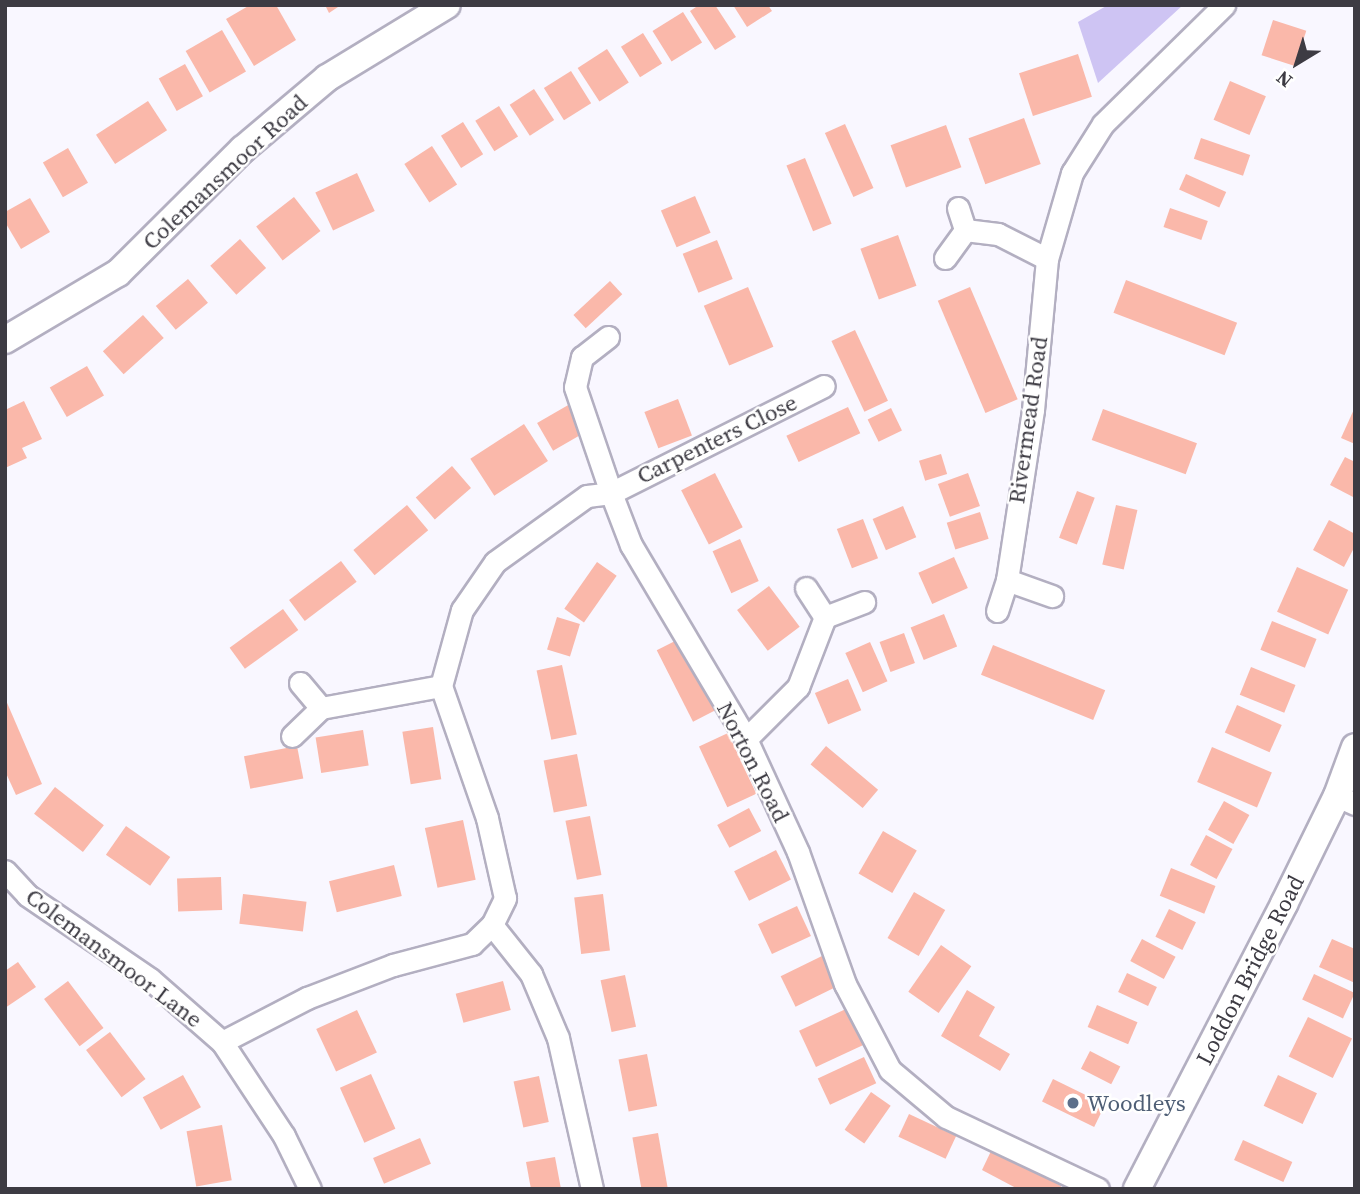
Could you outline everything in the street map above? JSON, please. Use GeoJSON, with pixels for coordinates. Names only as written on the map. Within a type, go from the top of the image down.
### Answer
{"type":"FeatureCollection","features":[{"type":"Feature","properties":{"kind":"street","name":"Colemansmoor Road"},"geometry":{"type":"LineString","coordinates":[[5,340],[118,273],[243,149],[327,78],[447,5]]}},
{"type":"Feature","properties":{"kind":"street","name":"Rivermead Road"},"geometry":{"type":"LineString","coordinates":[[997,611],[1007,580],[1033,410],[1047,259],[1072,173],[1103,124],[1224,5]]}},
{"type":"Feature","properties":{"kind":"street"},"geometry":{"type":"LineString","coordinates":[[958,208],[965,230]]}},
{"type":"Feature","properties":{"kind":"street"},"geometry":{"type":"LineString","coordinates":[[965,230],[998,234],[1047,259]]}},
{"type":"Feature","properties":{"kind":"street"},"geometry":{"type":"LineString","coordinates":[[945,258],[965,230]]}},
{"type":"Feature","properties":{"kind":"street","name":"Norton Road"},"geometry":{"type":"LineString","coordinates":[[608,337],[582,357],[575,387],[631,545],[746,739],[798,852],[845,984],[890,1070],[946,1117],[1098,1189]]}},
{"type":"Feature","properties":{"kind":"street","name":"Carpenters Close"},"geometry":{"type":"LineString","coordinates":[[611,493],[824,386]]}},
{"type":"Feature","properties":{"kind":"street"},"geometry":{"type":"LineString","coordinates":[[222,1042],[307,998],[393,965],[472,944],[492,925],[505,898],[487,818],[441,686],[463,610],[495,562],[587,496],[611,493]]}},
{"type":"Feature","properties":{"kind":"street"},"geometry":{"type":"LineString","coordinates":[[1007,580],[1052,596]]}},
{"type":"Feature","properties":{"kind":"street"},"geometry":{"type":"LineString","coordinates":[[806,588],[825,617]]}},
{"type":"Feature","properties":{"kind":"street"},"geometry":{"type":"LineString","coordinates":[[746,739],[798,687],[825,617],[864,602]]}},
{"type":"Feature","properties":{"kind":"street"},"geometry":{"type":"LineString","coordinates":[[300,684],[321,708]]}},
{"type":"Feature","properties":{"kind":"street"},"geometry":{"type":"LineString","coordinates":[[292,736],[321,708],[441,686]]}},
{"type":"Feature","properties":{"kind":"street","name":"Loddon Bridge Road"},"geometry":{"type":"LineString","coordinates":[[1136,1189],[1346,800],[1355,747]]}},
{"type":"Feature","properties":{"kind":"street","name":"Colemansmoor Lane"},"geometry":{"type":"LineString","coordinates":[[5,871],[27,895],[150,979],[222,1042],[284,1136],[310,1189]]}},
{"type":"Feature","properties":{"kind":"street"},"geometry":{"type":"LineString","coordinates":[[492,925],[531,974],[558,1038],[592,1189]]}},
{"type":"Feature","properties":{"kind":"shaded area"},"geometry":{"type":"Polygon","coordinates":[[[1108,5],[1183,5],[1098,83],[1078,22],[1108,5]]]}},
{"type":"Feature","properties":{"kind":"building"},"geometry":{"type":"Polygon","coordinates":[[[250,5],[276,5],[296,40],[254,66],[226,19],[250,5]]]}},
{"type":"Feature","properties":{"kind":"building"},"geometry":{"type":"Polygon","coordinates":[[[325,5],[341,5],[329,13],[325,5]]]}},
{"type":"Feature","properties":{"kind":"building"},"geometry":{"type":"Polygon","coordinates":[[[699,5],[715,5],[736,37],[715,50],[690,11],[699,5]]]}},
{"type":"Feature","properties":{"kind":"building"},"geometry":{"type":"Polygon","coordinates":[[[733,5],[768,5],[772,11],[747,27],[733,5]]]}},
{"type":"Feature","properties":{"kind":"building"},"geometry":{"type":"Polygon","coordinates":[[[683,12],[702,43],[672,62],[652,31],[683,12]]]}},
{"type":"Feature","properties":{"kind":"building"},"geometry":{"type":"Polygon","coordinates":[[[1273,20],[1306,31],[1295,66],[1262,55],[1273,20]]]}},
{"type":"Feature","properties":{"kind":"building"},"geometry":{"type":"Polygon","coordinates":[[[222,30],[246,72],[210,93],[186,51],[222,30]]]}},
{"type":"Feature","properties":{"kind":"building"},"geometry":{"type":"Polygon","coordinates":[[[643,33],[662,64],[640,77],[621,47],[643,33]]]}},
{"type":"Feature","properties":{"kind":"building"},"geometry":{"type":"Polygon","coordinates":[[[607,49],[629,83],[599,102],[578,68],[607,49]]]}},
{"type":"Feature","properties":{"kind":"building"},"geometry":{"type":"Polygon","coordinates":[[[1078,54],[1092,97],[1033,116],[1019,73],[1078,54]]]}},
{"type":"Feature","properties":{"kind":"building"},"geometry":{"type":"Polygon","coordinates":[[[185,64],[203,96],[177,111],[159,79],[185,64]]]}},
{"type":"Feature","properties":{"kind":"building"},"geometry":{"type":"Polygon","coordinates":[[[571,71],[591,103],[564,120],[544,88],[571,71]]]}},
{"type":"Feature","properties":{"kind":"building"},"geometry":{"type":"Polygon","coordinates":[[[1230,81],[1266,96],[1249,135],[1214,120],[1230,81]]]}},
{"type":"Feature","properties":{"kind":"building"},"geometry":{"type":"Polygon","coordinates":[[[534,89],[554,120],[530,136],[510,105],[534,89]]]}},
{"type":"Feature","properties":{"kind":"building"},"geometry":{"type":"Polygon","coordinates":[[[148,101],[167,130],[115,164],[96,135],[148,101]]]}},
{"type":"Feature","properties":{"kind":"building"},"geometry":{"type":"Polygon","coordinates":[[[499,106],[518,137],[494,151],[475,121],[499,106]]]}},
{"type":"Feature","properties":{"kind":"building"},"geometry":{"type":"Polygon","coordinates":[[[1024,118],[1041,164],[985,184],[969,138],[1024,118]]]}},
{"type":"Feature","properties":{"kind":"building"},"geometry":{"type":"Polygon","coordinates":[[[463,122],[483,154],[461,168],[441,136],[463,122]]]}},
{"type":"Feature","properties":{"kind":"building"},"geometry":{"type":"Polygon","coordinates":[[[845,124],[873,188],[853,197],[825,133],[845,124]]]}},
{"type":"Feature","properties":{"kind":"building"},"geometry":{"type":"Polygon","coordinates":[[[946,125],[961,167],[906,187],[891,145],[946,125]]]}},
{"type":"Feature","properties":{"kind":"building"},"geometry":{"type":"Polygon","coordinates":[[[1201,138],[1250,155],[1243,176],[1194,159],[1201,138]]]}},
{"type":"Feature","properties":{"kind":"building"},"geometry":{"type":"Polygon","coordinates":[[[432,146],[457,185],[429,203],[404,164],[432,146]]]}},
{"type":"Feature","properties":{"kind":"building"},"geometry":{"type":"Polygon","coordinates":[[[68,148],[88,183],[63,197],[43,162],[68,148]]]}},
{"type":"Feature","properties":{"kind":"building"},"geometry":{"type":"Polygon","coordinates":[[[805,158],[832,224],[813,231],[786,165],[805,158]]]}},
{"type":"Feature","properties":{"kind":"building"},"geometry":{"type":"Polygon","coordinates":[[[357,173],[375,211],[333,231],[315,192],[357,173]]]}},
{"type":"Feature","properties":{"kind":"building"},"geometry":{"type":"Polygon","coordinates":[[[1186,174],[1226,192],[1219,207],[1179,190],[1186,174]]]}},
{"type":"Feature","properties":{"kind":"building"},"geometry":{"type":"Polygon","coordinates":[[[695,196],[711,233],[677,247],[661,210],[695,196]]]}},
{"type":"Feature","properties":{"kind":"building"},"geometry":{"type":"Polygon","coordinates":[[[294,197],[320,231],[283,260],[256,227],[294,197]]]}},
{"type":"Feature","properties":{"kind":"building"},"geometry":{"type":"Polygon","coordinates":[[[30,198],[50,232],[21,249],[5,222],[5,212],[30,198]]]}},
{"type":"Feature","properties":{"kind":"building"},"geometry":{"type":"Polygon","coordinates":[[[1170,208],[1208,221],[1201,240],[1163,227],[1170,208]]]}},
{"type":"Feature","properties":{"kind":"building"},"geometry":{"type":"Polygon","coordinates":[[[898,235],[916,286],[879,299],[860,249],[898,235]]]}},
{"type":"Feature","properties":{"kind":"building"},"geometry":{"type":"Polygon","coordinates":[[[240,239],[266,268],[236,295],[210,266],[240,239]]]}},
{"type":"Feature","properties":{"kind":"building"},"geometry":{"type":"Polygon","coordinates":[[[717,240],[733,279],[698,293],[683,254],[717,240]]]}},
{"type":"Feature","properties":{"kind":"building"},"geometry":{"type":"Polygon","coordinates":[[[188,279],[208,303],[176,330],[156,306],[188,279]]]}},
{"type":"Feature","properties":{"kind":"building"},"geometry":{"type":"Polygon","coordinates":[[[1126,280],[1237,323],[1225,355],[1113,313],[1126,280]]]}},
{"type":"Feature","properties":{"kind":"building"},"geometry":{"type":"Polygon","coordinates":[[[610,281],[622,294],[586,328],[573,315],[610,281]]]}},
{"type":"Feature","properties":{"kind":"building"},"geometry":{"type":"Polygon","coordinates":[[[748,287],[773,347],[729,366],[704,306],[748,287]]]}},
{"type":"Feature","properties":{"kind":"building"},"geometry":{"type":"Polygon","coordinates":[[[970,287],[1018,399],[985,413],[938,301],[970,287]]]}},
{"type":"Feature","properties":{"kind":"building"},"geometry":{"type":"Polygon","coordinates":[[[143,315],[164,338],[124,374],[103,351],[143,315]]]}},
{"type":"Feature","properties":{"kind":"building"},"geometry":{"type":"Polygon","coordinates":[[[855,330],[888,401],[864,412],[831,341],[855,330]]]}},
{"type":"Feature","properties":{"kind":"building"},"geometry":{"type":"Polygon","coordinates":[[[87,366],[104,395],[67,417],[50,388],[87,366]]]}},
{"type":"Feature","properties":{"kind":"building"},"geometry":{"type":"Polygon","coordinates":[[[678,399],[692,435],[658,448],[644,412],[678,399]]]}},
{"type":"Feature","properties":{"kind":"building"},"geometry":{"type":"Polygon","coordinates":[[[24,401],[42,439],[22,448],[27,458],[5,468],[5,410],[24,401]]]}},
{"type":"Feature","properties":{"kind":"building"},"geometry":{"type":"Polygon","coordinates":[[[570,404],[586,432],[553,451],[537,423],[570,404]]]}},
{"type":"Feature","properties":{"kind":"building"},"geometry":{"type":"Polygon","coordinates":[[[848,407],[860,433],[799,462],[786,436],[848,407]]]}},
{"type":"Feature","properties":{"kind":"building"},"geometry":{"type":"Polygon","coordinates":[[[1355,407],[1355,444],[1341,438],[1355,407]]]}},
{"type":"Feature","properties":{"kind":"building"},"geometry":{"type":"Polygon","coordinates":[[[891,408],[902,430],[879,442],[868,419],[891,408]]]}},
{"type":"Feature","properties":{"kind":"building"},"geometry":{"type":"Polygon","coordinates":[[[1103,409],[1197,443],[1186,474],[1092,440],[1103,409]]]}},
{"type":"Feature","properties":{"kind":"building"},"geometry":{"type":"Polygon","coordinates":[[[524,424],[548,461],[494,496],[470,459],[524,424]]]}},
{"type":"Feature","properties":{"kind":"building"},"geometry":{"type":"Polygon","coordinates":[[[941,454],[947,474],[925,481],[919,461],[941,454]]]}},
{"type":"Feature","properties":{"kind":"building"},"geometry":{"type":"Polygon","coordinates":[[[1345,457],[1355,462],[1355,498],[1330,485],[1345,457]]]}},
{"type":"Feature","properties":{"kind":"building"},"geometry":{"type":"Polygon","coordinates":[[[452,466],[471,488],[435,519],[416,497],[452,466]]]}},
{"type":"Feature","properties":{"kind":"building"},"geometry":{"type":"Polygon","coordinates":[[[715,473],[743,527],[709,545],[681,490],[715,473]]]}},
{"type":"Feature","properties":{"kind":"building"},"geometry":{"type":"Polygon","coordinates":[[[968,473],[980,506],[950,517],[938,484],[968,473]]]}},
{"type":"Feature","properties":{"kind":"building"},"geometry":{"type":"Polygon","coordinates":[[[1077,491],[1095,498],[1077,544],[1059,538],[1077,491]]]}},
{"type":"Feature","properties":{"kind":"building"},"geometry":{"type":"Polygon","coordinates":[[[407,505],[428,530],[375,575],[353,550],[407,505]]]}},
{"type":"Feature","properties":{"kind":"building"},"geometry":{"type":"Polygon","coordinates":[[[1116,505],[1137,510],[1124,569],[1102,564],[1116,505]]]}},
{"type":"Feature","properties":{"kind":"building"},"geometry":{"type":"Polygon","coordinates":[[[903,506],[916,537],[886,550],[873,519],[903,506]]]}},
{"type":"Feature","properties":{"kind":"building"},"geometry":{"type":"Polygon","coordinates":[[[980,512],[989,539],[955,549],[947,523],[980,512]]]}},
{"type":"Feature","properties":{"kind":"building"},"geometry":{"type":"Polygon","coordinates":[[[863,519],[878,558],[852,568],[837,529],[863,519]]]}},
{"type":"Feature","properties":{"kind":"building"},"geometry":{"type":"Polygon","coordinates":[[[1329,520],[1355,534],[1355,546],[1344,567],[1313,550],[1329,520]]]}},
{"type":"Feature","properties":{"kind":"building"},"geometry":{"type":"Polygon","coordinates":[[[740,539],[759,581],[731,593],[713,551],[740,539]]]}},
{"type":"Feature","properties":{"kind":"building"},"geometry":{"type":"Polygon","coordinates":[[[954,557],[968,588],[932,604],[918,573],[954,557]]]}},
{"type":"Feature","properties":{"kind":"building"},"geometry":{"type":"Polygon","coordinates":[[[341,561],[357,582],[305,621],[289,600],[341,561]]]}},
{"type":"Feature","properties":{"kind":"building"},"geometry":{"type":"Polygon","coordinates":[[[597,562],[617,576],[584,622],[564,609],[597,562]]]}},
{"type":"Feature","properties":{"kind":"building"},"geometry":{"type":"Polygon","coordinates":[[[1297,567],[1348,590],[1328,635],[1277,612],[1297,567]]]}},
{"type":"Feature","properties":{"kind":"building"},"geometry":{"type":"Polygon","coordinates":[[[769,586],[800,627],[768,651],[737,610],[769,586]]]}},
{"type":"Feature","properties":{"kind":"building"},"geometry":{"type":"Polygon","coordinates":[[[283,609],[298,630],[245,669],[230,648],[283,609]]]}},
{"type":"Feature","properties":{"kind":"building"},"geometry":{"type":"Polygon","coordinates":[[[944,614],[957,646],[924,660],[911,627],[944,614]]]}},
{"type":"Feature","properties":{"kind":"building"},"geometry":{"type":"Polygon","coordinates":[[[557,617],[580,624],[570,657],[547,650],[557,617]]]}},
{"type":"Feature","properties":{"kind":"building"},"geometry":{"type":"Polygon","coordinates":[[[1272,621],[1317,639],[1305,668],[1260,650],[1272,621]]]}},
{"type":"Feature","properties":{"kind":"building"},"geometry":{"type":"Polygon","coordinates":[[[904,633],[915,663],[891,672],[880,642],[904,633]]]}},
{"type":"Feature","properties":{"kind":"building"},"geometry":{"type":"Polygon","coordinates":[[[679,639],[715,710],[693,722],[657,650],[679,639]]]}},
{"type":"Feature","properties":{"kind":"building"},"geometry":{"type":"Polygon","coordinates":[[[870,642],[887,681],[863,692],[845,653],[870,642]]]}},
{"type":"Feature","properties":{"kind":"building"},"geometry":{"type":"Polygon","coordinates":[[[993,645],[1105,690],[1093,720],[981,675],[993,645]]]}},
{"type":"Feature","properties":{"kind":"building"},"geometry":{"type":"Polygon","coordinates":[[[562,665],[577,734],[551,740],[537,670],[562,665]]]}},
{"type":"Feature","properties":{"kind":"building"},"geometry":{"type":"Polygon","coordinates":[[[1251,667],[1296,685],[1284,713],[1240,695],[1251,667]]]}},
{"type":"Feature","properties":{"kind":"building"},"geometry":{"type":"Polygon","coordinates":[[[848,679],[861,710],[828,724],[815,693],[848,679]]]}},
{"type":"Feature","properties":{"kind":"building"},"geometry":{"type":"Polygon","coordinates":[[[5,698],[42,784],[16,795],[5,771],[5,698]]]}},
{"type":"Feature","properties":{"kind":"building"},"geometry":{"type":"Polygon","coordinates":[[[1237,705],[1282,725],[1270,752],[1225,732],[1237,705]]]}},
{"type":"Feature","properties":{"kind":"building"},"geometry":{"type":"Polygon","coordinates":[[[433,727],[441,779],[411,784],[402,732],[433,727]]]}},
{"type":"Feature","properties":{"kind":"building"},"geometry":{"type":"Polygon","coordinates":[[[363,730],[369,766],[321,773],[316,738],[363,730]]]}},
{"type":"Feature","properties":{"kind":"building"},"geometry":{"type":"Polygon","coordinates":[[[728,733],[756,794],[727,807],[699,747],[728,733]]]}},
{"type":"Feature","properties":{"kind":"building"},"geometry":{"type":"Polygon","coordinates":[[[297,746],[303,778],[250,789],[244,756],[297,746]]]}},
{"type":"Feature","properties":{"kind":"building"},"geometry":{"type":"Polygon","coordinates":[[[826,746],[878,790],[863,808],[811,764],[826,746]]]}},
{"type":"Feature","properties":{"kind":"building"},"geometry":{"type":"Polygon","coordinates":[[[1212,747],[1272,772],[1257,807],[1197,782],[1212,747]]]}},
{"type":"Feature","properties":{"kind":"building"},"geometry":{"type":"Polygon","coordinates":[[[577,754],[587,806],[554,813],[544,760],[577,754]]]}},
{"type":"Feature","properties":{"kind":"building"},"geometry":{"type":"Polygon","coordinates":[[[55,787],[104,825],[83,852],[34,814],[55,787]]]}},
{"type":"Feature","properties":{"kind":"building"},"geometry":{"type":"Polygon","coordinates":[[[1224,801],[1249,815],[1233,844],[1208,830],[1224,801]]]}},
{"type":"Feature","properties":{"kind":"building"},"geometry":{"type":"Polygon","coordinates":[[[749,808],[761,831],[729,848],[717,825],[749,808]]]}},
{"type":"Feature","properties":{"kind":"building"},"geometry":{"type":"Polygon","coordinates":[[[590,816],[601,875],[577,880],[565,821],[590,816]]]}},
{"type":"Feature","properties":{"kind":"building"},"geometry":{"type":"Polygon","coordinates":[[[463,820],[476,880],[438,888],[425,828],[463,820]]]}},
{"type":"Feature","properties":{"kind":"building"},"geometry":{"type":"Polygon","coordinates":[[[126,826],[170,857],[150,886],[106,855],[126,826]]]}},
{"type":"Feature","properties":{"kind":"building"},"geometry":{"type":"Polygon","coordinates":[[[883,831],[917,850],[892,893],[858,873],[883,831]]]}},
{"type":"Feature","properties":{"kind":"building"},"geometry":{"type":"Polygon","coordinates":[[[1206,835],[1232,849],[1217,879],[1190,865],[1206,835]]]}},
{"type":"Feature","properties":{"kind":"building"},"geometry":{"type":"Polygon","coordinates":[[[776,850],[791,879],[749,901],[734,871],[776,850]]]}},
{"type":"Feature","properties":{"kind":"building"},"geometry":{"type":"Polygon","coordinates":[[[394,865],[402,896],[337,912],[329,881],[394,865]]]}},
{"type":"Feature","properties":{"kind":"building"},"geometry":{"type":"Polygon","coordinates":[[[1171,868],[1216,886],[1204,914],[1160,896],[1171,868]]]}},
{"type":"Feature","properties":{"kind":"building"},"geometry":{"type":"Polygon","coordinates":[[[221,877],[222,910],[178,912],[177,879],[221,877]]]}},
{"type":"Feature","properties":{"kind":"building"},"geometry":{"type":"Polygon","coordinates":[[[914,892],[945,910],[919,956],[888,938],[914,892]]]}},
{"type":"Feature","properties":{"kind":"building"},"geometry":{"type":"Polygon","coordinates":[[[243,894],[307,902],[303,932],[239,924],[243,894]]]}},
{"type":"Feature","properties":{"kind":"building"},"geometry":{"type":"Polygon","coordinates":[[[603,894],[610,951],[581,954],[574,898],[603,894]]]}},
{"type":"Feature","properties":{"kind":"building"},"geometry":{"type":"Polygon","coordinates":[[[797,906],[811,936],[772,954],[758,924],[797,906]]]}},
{"type":"Feature","properties":{"kind":"building"},"geometry":{"type":"Polygon","coordinates":[[[1169,909],[1196,922],[1182,950],[1155,937],[1169,909]]]}},
{"type":"Feature","properties":{"kind":"building"},"geometry":{"type":"Polygon","coordinates":[[[1142,939],[1176,957],[1164,979],[1130,961],[1142,939]]]}},
{"type":"Feature","properties":{"kind":"building"},"geometry":{"type":"Polygon","coordinates":[[[1332,939],[1355,949],[1355,983],[1319,967],[1332,939]]]}},
{"type":"Feature","properties":{"kind":"building"},"geometry":{"type":"Polygon","coordinates":[[[941,945],[971,966],[939,1013],[908,992],[941,945]]]}},
{"type":"Feature","properties":{"kind":"building"},"geometry":{"type":"Polygon","coordinates":[[[822,956],[837,987],[796,1007],[781,976],[822,956]]]}},
{"type":"Feature","properties":{"kind":"building"},"geometry":{"type":"Polygon","coordinates":[[[18,962],[36,987],[5,1008],[5,971],[18,962]]]}},
{"type":"Feature","properties":{"kind":"building"},"geometry":{"type":"Polygon","coordinates":[[[1127,973],[1157,987],[1148,1006],[1118,992],[1127,973]]]}},
{"type":"Feature","properties":{"kind":"building"},"geometry":{"type":"Polygon","coordinates":[[[1314,974],[1355,993],[1343,1018],[1302,999],[1314,974]]]}},
{"type":"Feature","properties":{"kind":"building"},"geometry":{"type":"Polygon","coordinates":[[[625,975],[636,1027],[612,1032],[601,980],[625,975]]]}},
{"type":"Feature","properties":{"kind":"building"},"geometry":{"type":"Polygon","coordinates":[[[68,981],[104,1028],[80,1046],[44,999],[68,981]]]}},
{"type":"Feature","properties":{"kind":"building"},"geometry":{"type":"Polygon","coordinates":[[[503,981],[511,1010],[463,1023],[456,994],[503,981]]]}},
{"type":"Feature","properties":{"kind":"building"},"geometry":{"type":"Polygon","coordinates":[[[967,990],[995,1007],[979,1036],[1010,1054],[1000,1071],[941,1036],[967,990]]]}},
{"type":"Feature","properties":{"kind":"building"},"geometry":{"type":"Polygon","coordinates":[[[1097,1005],[1138,1022],[1128,1044],[1088,1027],[1097,1005]]]}},
{"type":"Feature","properties":{"kind":"building"},"geometry":{"type":"Polygon","coordinates":[[[848,1008],[865,1044],[816,1067],[799,1031],[848,1008]]]}},
{"type":"Feature","properties":{"kind":"building"},"geometry":{"type":"Polygon","coordinates":[[[357,1010],[377,1053],[336,1072],[316,1029],[357,1010]]]}},
{"type":"Feature","properties":{"kind":"building"},"geometry":{"type":"Polygon","coordinates":[[[1308,1017],[1352,1038],[1333,1078],[1289,1057],[1308,1017]]]}},
{"type":"Feature","properties":{"kind":"building"},"geometry":{"type":"Polygon","coordinates":[[[110,1032],[146,1079],[122,1097],[86,1050],[110,1032]]]}},
{"type":"Feature","properties":{"kind":"building"},"geometry":{"type":"Polygon","coordinates":[[[1090,1051],[1120,1066],[1111,1084],[1081,1069],[1090,1051]]]}},
{"type":"Feature","properties":{"kind":"building"},"geometry":{"type":"Polygon","coordinates":[[[647,1054],[657,1106],[629,1112],[619,1060],[647,1054]]]}},
{"type":"Feature","properties":{"kind":"building"},"geometry":{"type":"Polygon","coordinates":[[[864,1057],[876,1083],[830,1105],[818,1079],[864,1057]]]}},
{"type":"Feature","properties":{"kind":"building"},"geometry":{"type":"Polygon","coordinates":[[[371,1074],[395,1129],[364,1143],[340,1088],[371,1074]]]}},
{"type":"Feature","properties":{"kind":"building"},"geometry":{"type":"Polygon","coordinates":[[[183,1075],[201,1107],[161,1130],[143,1097],[183,1075]]]}},
{"type":"Feature","properties":{"kind":"building"},"geometry":{"type":"Polygon","coordinates":[[[1278,1075],[1317,1093],[1303,1124],[1264,1106],[1278,1075]]]}},
{"type":"Feature","properties":{"kind":"building"},"geometry":{"type":"Polygon","coordinates":[[[539,1076],[549,1122],[523,1127],[514,1081],[539,1076]]]}},
{"type":"Feature","properties":{"kind":"building","name":"Woodleys"},"geometry":{"type":"Polygon","coordinates":[[[1053,1079],[1105,1104],[1094,1127],[1042,1101],[1053,1079]]]}},
{"type":"Feature","properties":{"kind":"building"},"geometry":{"type":"Polygon","coordinates":[[[871,1092],[891,1106],[864,1143],[845,1130],[871,1092]]]}},
{"type":"Feature","properties":{"kind":"building"},"geometry":{"type":"Polygon","coordinates":[[[909,1114],[956,1136],[946,1159],[898,1137],[909,1114]]]}},
{"type":"Feature","properties":{"kind":"building"},"geometry":{"type":"Polygon","coordinates":[[[222,1125],[232,1180],[196,1186],[187,1131],[222,1125]]]}},
{"type":"Feature","properties":{"kind":"building"},"geometry":{"type":"Polygon","coordinates":[[[658,1133],[668,1187],[641,1189],[632,1138],[658,1133]]]}},
{"type":"Feature","properties":{"kind":"building"},"geometry":{"type":"Polygon","coordinates":[[[420,1138],[431,1164],[384,1184],[373,1158],[420,1138]]]}},
{"type":"Feature","properties":{"kind":"building"},"geometry":{"type":"Polygon","coordinates":[[[1243,1140],[1292,1162],[1283,1182],[1234,1160],[1243,1140]]]}},
{"type":"Feature","properties":{"kind":"building"},"geometry":{"type":"Polygon","coordinates":[[[992,1149],[1061,1186],[1060,1189],[1016,1188],[982,1170],[992,1149]]]}},
{"type":"Feature","properties":{"kind":"building"},"geometry":{"type":"Polygon","coordinates":[[[555,1157],[561,1189],[531,1189],[526,1162],[555,1157]]]}},
{"type":"Feature","properties":{"kind":"place","name":"Woodleys"},"geometry":{"type":"Point","coordinates":[1073,1103]}}]}
